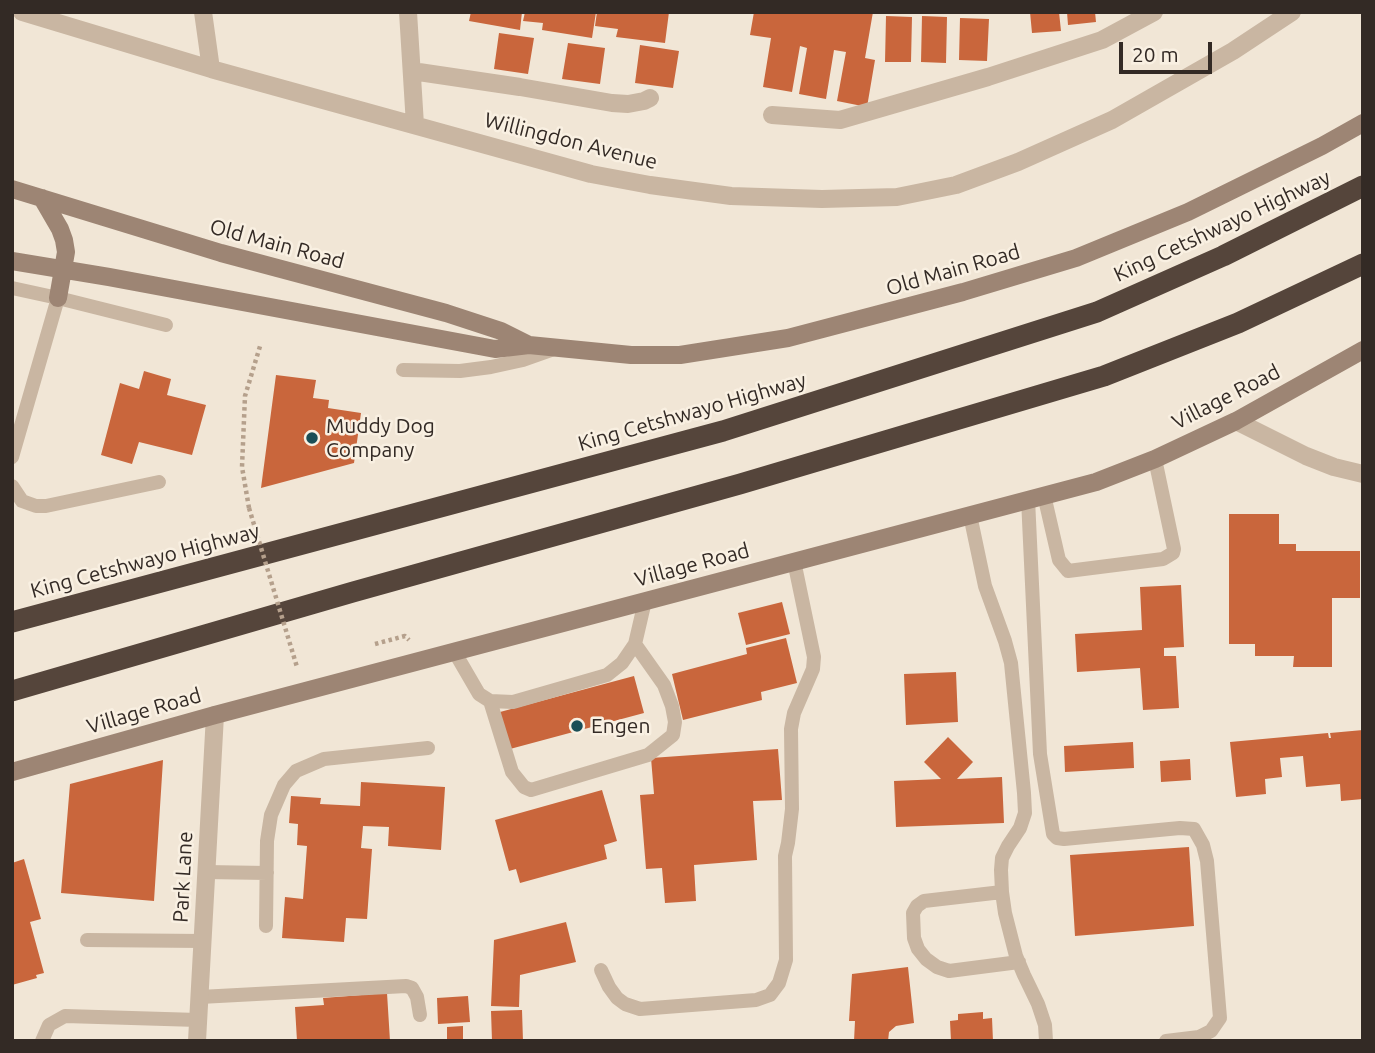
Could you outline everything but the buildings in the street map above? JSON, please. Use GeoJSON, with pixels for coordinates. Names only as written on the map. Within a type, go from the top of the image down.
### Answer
{"type":"FeatureCollection","features":[{"type":"Feature","properties":{"kind":"highway","name":"King Cetshwayo Highway"},"geometry":{"type":"LineString","coordinates":[[15,620],[723,431],[1084,316],[1223,256],[1363,186]]}},
{"type":"Feature","properties":{"kind":"highway"},"geometry":{"type":"LineString","coordinates":[[12,691],[367,588],[727,488],[1104,376],[1238,323],[1363,264]]}},
{"type":"Feature","properties":{"kind":"main road","name":"Old Main Road"},"geometry":{"type":"LineString","coordinates":[[12,261],[495,349],[529,345],[631,355],[680,355],[788,338],[963,292],[1076,258],[1188,212],[1363,123]]}},
{"type":"Feature","properties":{"kind":"main road","name":"Old Main Road"},"geometry":{"type":"LineString","coordinates":[[12,189],[221,253],[446,313],[501,331],[529,345]]}},
{"type":"Feature","properties":{"kind":"main road"},"geometry":{"type":"LineString","coordinates":[[42,198],[60,229],[66,252],[58,298]]}},
{"type":"Feature","properties":{"kind":"main road","name":"Village Road"},"geometry":{"type":"LineString","coordinates":[[12,772],[215,715],[1096,482],[1155,459],[1236,421],[1363,350]]}},
{"type":"Feature","properties":{"kind":"street","name":"Willingdon Avenue"},"geometry":{"type":"LineString","coordinates":[[22,12],[211,69],[591,174],[731,196],[822,199],[898,197],[956,184],[1018,162],[1112,120],[1233,51],[1292,12]]}},
{"type":"Feature","properties":{"kind":"street"},"geometry":{"type":"LineString","coordinates":[[203,12],[211,69]]}},
{"type":"Feature","properties":{"kind":"street"},"geometry":{"type":"LineString","coordinates":[[408,12],[415,125]]}},
{"type":"Feature","properties":{"kind":"street"},"geometry":{"type":"LineString","coordinates":[[772,116],[840,120],[1102,40],[1154,12]]}},
{"type":"Feature","properties":{"kind":"street"},"geometry":{"type":"LineString","coordinates":[[412,71],[612,103],[628,104],[650,98]]}},
{"type":"Feature","properties":{"kind":"street"},"geometry":{"type":"LineString","coordinates":[[1236,421],[1306,456],[1363,474]]}},
{"type":"Feature","properties":{"kind":"street","name":"Park Lane"},"geometry":{"type":"LineString","coordinates":[[197,1041],[215,715]]}},
{"type":"Feature","properties":{"kind":"lane"},"geometry":{"type":"LineString","coordinates":[[12,288],[166,326]]}},
{"type":"Feature","properties":{"kind":"lane"},"geometry":{"type":"LineString","coordinates":[[12,457],[58,298]]}},
{"type":"Feature","properties":{"kind":"lane"},"geometry":{"type":"LineString","coordinates":[[403,370],[460,371],[491,367],[558,348]]}},
{"type":"Feature","properties":{"kind":"lane"},"geometry":{"type":"LineString","coordinates":[[1036,497],[1059,560],[1068,571],[1163,559],[1173,553],[1174,549],[1155,459]]}},
{"type":"Feature","properties":{"kind":"lane"},"geometry":{"type":"LineString","coordinates":[[12,486],[22,501],[46,506],[159,482]]}},
{"type":"Feature","properties":{"kind":"lane"},"geometry":{"type":"LineString","coordinates":[[1036,497],[1040,754],[1053,834],[1064,839],[1194,829],[1203,845],[1207,862],[1220,1018],[1211,1031],[1199,1037],[1166,1041]]}},
{"type":"Feature","properties":{"kind":"lane"},"geometry":{"type":"LineString","coordinates":[[970,515],[985,586],[1011,663],[1024,793],[1025,813],[1020,828],[1002,858],[1005,914],[1019,962],[1045,1025],[1046,1041]]}},
{"type":"Feature","properties":{"kind":"lane"},"geometry":{"type":"LineString","coordinates":[[601,970],[617,998],[640,1009],[756,1000],[770,995],[779,983],[786,960],[785,856],[792,809],[791,729],[794,713],[813,669],[814,657],[794,561]]}},
{"type":"Feature","properties":{"kind":"lane"},"geometry":{"type":"LineString","coordinates":[[454,652],[479,694],[490,701],[513,702],[607,675],[622,663],[635,644],[645,601]]}},
{"type":"Feature","properties":{"kind":"lane"},"geometry":{"type":"LineString","coordinates":[[490,701],[512,772],[524,787],[531,790],[648,755],[673,734],[675,722],[664,685],[635,644]]}},
{"type":"Feature","properties":{"kind":"lane"},"geometry":{"type":"LineString","coordinates":[[266,926],[267,841],[271,815],[284,785],[296,771],[324,759],[428,748]]}},
{"type":"Feature","properties":{"kind":"lane"},"geometry":{"type":"LineString","coordinates":[[206,872],[267,873]]}},
{"type":"Feature","properties":{"kind":"lane"},"geometry":{"type":"LineString","coordinates":[[1002,891],[924,901],[912,913],[914,938],[926,959],[949,971],[1019,962]]}},
{"type":"Feature","properties":{"kind":"lane"},"geometry":{"type":"LineString","coordinates":[[87,940],[203,941]]}},
{"type":"Feature","properties":{"kind":"lane"},"geometry":{"type":"LineString","coordinates":[[200,997],[406,986],[415,993],[420,1015]]}},
{"type":"Feature","properties":{"kind":"lane"},"geometry":{"type":"LineString","coordinates":[[42,1041],[49,1025],[65,1016],[198,1020]]}},
{"type":"Feature","properties":{"kind":"path"},"geometry":{"type":"LineString","coordinates":[[261,343],[245,396],[242,467],[250,508],[296,667]]}},
{"type":"Feature","properties":{"kind":"place","name":"Muddy Dog Company"},"geometry":{"type":"Point","coordinates":[312,438]}},
{"type":"Feature","properties":{"kind":"place","name":"Engen"},"geometry":{"type":"Point","coordinates":[577,726]}}]}
